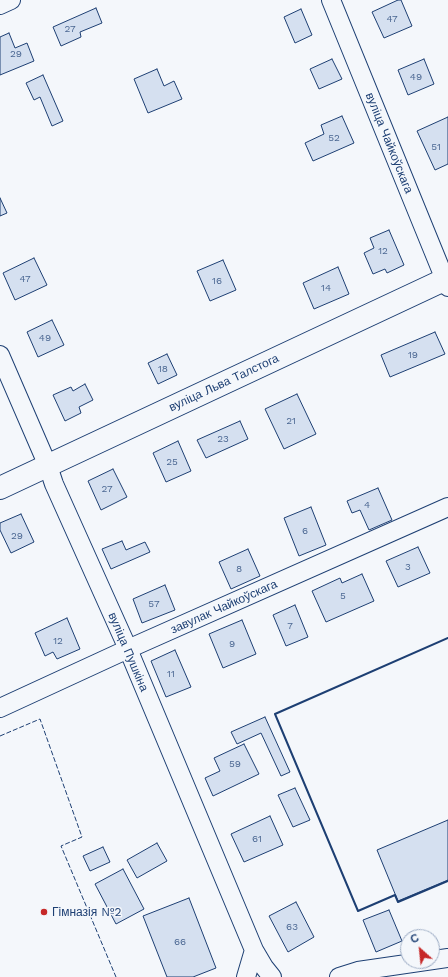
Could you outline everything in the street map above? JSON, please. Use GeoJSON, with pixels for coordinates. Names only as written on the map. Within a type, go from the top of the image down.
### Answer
{"type":"FeatureCollection","features":[{"type":"Feature","properties":{"kind":"main road","name":"вуліца Льва Талстога"},"geometry":{"type":"LineString","coordinates":[[0,488],[447,281]]}},
{"type":"Feature","properties":{"kind":"street"},"geometry":{"type":"LineString","coordinates":[[0,5],[12,0]]}},
{"type":"Feature","properties":{"kind":"street","name":"вуліца Чайкоўскага"},"geometry":{"type":"LineString","coordinates":[[331,0],[447,281]]}},
{"type":"Feature","properties":{"kind":"street","name":"вуліца Пушкіна"},"geometry":{"type":"LineString","coordinates":[[0,356],[48,466],[54,484],[128,649],[254,950],[272,977]]}},
{"type":"Feature","properties":{"kind":"street","name":"завулак Чайкоўскага"},"geometry":{"type":"LineString","coordinates":[[0,708],[448,506]]}},
{"type":"Feature","properties":{"kind":"street"},"geometry":{"type":"LineString","coordinates":[[246,977],[254,950]]}},
{"type":"Feature","properties":{"kind":"street"},"geometry":{"type":"LineString","coordinates":[[339,977],[358,971],[448,958]]}},
{"type":"Feature","properties":{"kind":"building"},"geometry":{"type":"Polygon","coordinates":[[[401,0],[412,26],[384,38],[372,12],[401,0]]]}},
{"type":"Feature","properties":{"kind":"building"},"geometry":{"type":"Polygon","coordinates":[[[96,8],[102,23],[80,32],[81,37],[61,46],[53,27],[96,8]]]}},
{"type":"Feature","properties":{"kind":"building"},"geometry":{"type":"Polygon","coordinates":[[[301,9],[312,35],[295,43],[284,17],[301,9]]]}},
{"type":"Feature","properties":{"kind":"building"},"geometry":{"type":"Polygon","coordinates":[[[9,33],[15,48],[27,43],[34,61],[0,75],[0,37],[9,33]]]}},
{"type":"Feature","properties":{"kind":"building"},"geometry":{"type":"Polygon","coordinates":[[[332,59],[342,79],[319,89],[310,69],[332,59]]]}},
{"type":"Feature","properties":{"kind":"building"},"geometry":{"type":"Polygon","coordinates":[[[424,59],[434,84],[408,95],[398,70],[424,59]]]}},
{"type":"Feature","properties":{"kind":"building"},"geometry":{"type":"Polygon","coordinates":[[[157,69],[164,86],[174,81],[182,99],[148,113],[134,79],[157,69]]]}},
{"type":"Feature","properties":{"kind":"building"},"geometry":{"type":"Polygon","coordinates":[[[43,75],[63,121],[52,126],[40,97],[34,100],[26,83],[43,75]]]}},
{"type":"Feature","properties":{"kind":"building"},"geometry":{"type":"Polygon","coordinates":[[[342,116],[354,143],[313,161],[305,143],[324,134],[321,125],[342,116]]]}},
{"type":"Feature","properties":{"kind":"building"},"geometry":{"type":"Polygon","coordinates":[[[448,117],[448,164],[435,170],[417,131],[448,117]]]}},
{"type":"Feature","properties":{"kind":"building"},"geometry":{"type":"Polygon","coordinates":[[[0,198],[7,213],[0,216],[0,198]]]}},
{"type":"Feature","properties":{"kind":"building"},"geometry":{"type":"Polygon","coordinates":[[[389,230],[404,265],[387,273],[385,269],[373,274],[364,253],[374,248],[370,238],[389,230]]]}},
{"type":"Feature","properties":{"kind":"building"},"geometry":{"type":"Polygon","coordinates":[[[34,258],[47,285],[15,300],[3,273],[34,258]]]}},
{"type":"Feature","properties":{"kind":"building"},"geometry":{"type":"Polygon","coordinates":[[[223,260],[236,290],[210,301],[197,271],[223,260]]]}},
{"type":"Feature","properties":{"kind":"building"},"geometry":{"type":"Polygon","coordinates":[[[338,267],[349,294],[314,309],[303,283],[338,267]]]}},
{"type":"Feature","properties":{"kind":"building"},"geometry":{"type":"Polygon","coordinates":[[[52,320],[64,345],[38,357],[27,332],[52,320]]]}},
{"type":"Feature","properties":{"kind":"building"},"geometry":{"type":"Polygon","coordinates":[[[435,332],[445,354],[390,377],[381,355],[435,332]]]}},
{"type":"Feature","properties":{"kind":"building"},"geometry":{"type":"Polygon","coordinates":[[[167,354],[177,375],[158,384],[148,363],[167,354]]]}},
{"type":"Feature","properties":{"kind":"building"},"geometry":{"type":"Polygon","coordinates":[[[85,384],[93,400],[79,407],[81,413],[65,421],[53,395],[71,387],[73,391],[85,384]]]}},
{"type":"Feature","properties":{"kind":"building"},"geometry":{"type":"Polygon","coordinates":[[[297,394],[316,434],[284,449],[265,409],[297,394]]]}},
{"type":"Feature","properties":{"kind":"building"},"geometry":{"type":"Polygon","coordinates":[[[240,421],[248,439],[206,458],[197,440],[240,421]]]}},
{"type":"Feature","properties":{"kind":"building"},"geometry":{"type":"Polygon","coordinates":[[[178,441],[191,471],[166,482],[153,453],[178,441]]]}},
{"type":"Feature","properties":{"kind":"building"},"geometry":{"type":"Polygon","coordinates":[[[113,469],[127,497],[101,510],[88,481],[113,469]]]}},
{"type":"Feature","properties":{"kind":"building"},"geometry":{"type":"Polygon","coordinates":[[[378,488],[392,520],[369,530],[360,510],[352,513],[347,501],[378,488]]]}},
{"type":"Feature","properties":{"kind":"building"},"geometry":{"type":"Polygon","coordinates":[[[311,507],[326,545],[299,556],[284,518],[311,507]]]}},
{"type":"Feature","properties":{"kind":"building"},"geometry":{"type":"Polygon","coordinates":[[[21,514],[34,542],[11,553],[0,530],[0,523],[21,514]]]}},
{"type":"Feature","properties":{"kind":"building"},"geometry":{"type":"Polygon","coordinates":[[[122,541],[126,550],[145,542],[150,552],[111,569],[102,549],[122,541]]]}},
{"type":"Feature","properties":{"kind":"building"},"geometry":{"type":"Polygon","coordinates":[[[418,547],[430,573],[398,587],[386,561],[418,547]]]}},
{"type":"Feature","properties":{"kind":"building"},"geometry":{"type":"Polygon","coordinates":[[[248,549],[260,576],[231,589],[219,562],[248,549]]]}},
{"type":"Feature","properties":{"kind":"building"},"geometry":{"type":"Polygon","coordinates":[[[362,574],[374,601],[326,622],[312,591],[340,578],[342,583],[362,574]]]}},
{"type":"Feature","properties":{"kind":"building"},"geometry":{"type":"Polygon","coordinates":[[[165,585],[175,610],[142,623],[133,599],[165,585]]]}},
{"type":"Feature","properties":{"kind":"building"},"geometry":{"type":"Polygon","coordinates":[[[295,605],[308,637],[286,646],[273,615],[295,605]]]}},
{"type":"Feature","properties":{"kind":"building"},"geometry":{"type":"Polygon","coordinates":[[[67,618],[80,649],[57,659],[53,652],[45,656],[35,633],[67,618]]]}},
{"type":"Feature","properties":{"kind":"building"},"geometry":{"type":"Polygon","coordinates":[[[242,620],[256,654],[223,668],[209,634],[242,620]]]}},
{"type":"Feature","properties":{"kind":"building"},"geometry":{"type":"Polygon","coordinates":[[[175,650],[191,687],[166,697],[151,661],[175,650]]]}},
{"type":"Feature","properties":{"kind":"building"},"geometry":{"type":"Polygon","coordinates":[[[265,717],[290,772],[281,776],[261,733],[237,744],[231,732],[265,717]]]}},
{"type":"Feature","properties":{"kind":"building"},"geometry":{"type":"Polygon","coordinates":[[[244,744],[259,774],[213,796],[205,778],[220,771],[214,758],[244,744]]]}},
{"type":"Feature","properties":{"kind":"building"},"geometry":{"type":"Polygon","coordinates":[[[295,788],[310,820],[293,827],[278,795],[295,788]]]}},
{"type":"Feature","properties":{"kind":"building"},"geometry":{"type":"Polygon","coordinates":[[[270,816],[283,845],[244,862],[231,834],[270,816]]]}},
{"type":"Feature","properties":{"kind":"building"},"geometry":{"type":"Polygon","coordinates":[[[448,820],[448,880],[398,901],[377,850],[448,820]]]}},
{"type":"Feature","properties":{"kind":"building"},"geometry":{"type":"Polygon","coordinates":[[[157,843],[167,861],[137,878],[127,860],[157,843]]]}},
{"type":"Feature","properties":{"kind":"building"},"geometry":{"type":"Polygon","coordinates":[[[103,847],[110,862],[90,871],[83,856],[103,847]]]}},
{"type":"Feature","properties":{"kind":"building"},"geometry":{"type":"Polygon","coordinates":[[[123,869],[144,909],[116,924],[95,884],[123,869]]]}},
{"type":"Feature","properties":{"kind":"building"},"geometry":{"type":"Polygon","coordinates":[[[189,898],[216,968],[193,977],[167,977],[143,916],[189,898]]]}},
{"type":"Feature","properties":{"kind":"building"},"geometry":{"type":"Polygon","coordinates":[[[296,902],[314,937],[288,952],[269,916],[296,902]]]}},
{"type":"Feature","properties":{"kind":"building"},"geometry":{"type":"Polygon","coordinates":[[[389,910],[400,936],[400,942],[376,952],[363,920],[389,910]]]}},
{"type":"Feature","properties":{"kind":"fence"},"geometry":{"type":"LineString","coordinates":[[0,736],[40,719],[82,837],[61,846],[116,977]]}},
{"type":"Feature","properties":{"kind":"wall"},"geometry":{"type":"LineString","coordinates":[[448,638],[275,714],[358,911],[395,895],[398,902],[448,881]]}},
{"type":"Feature","properties":{"kind":"place","name":"Гімназія №2"},"geometry":{"type":"Point","coordinates":[44,912]}}]}
